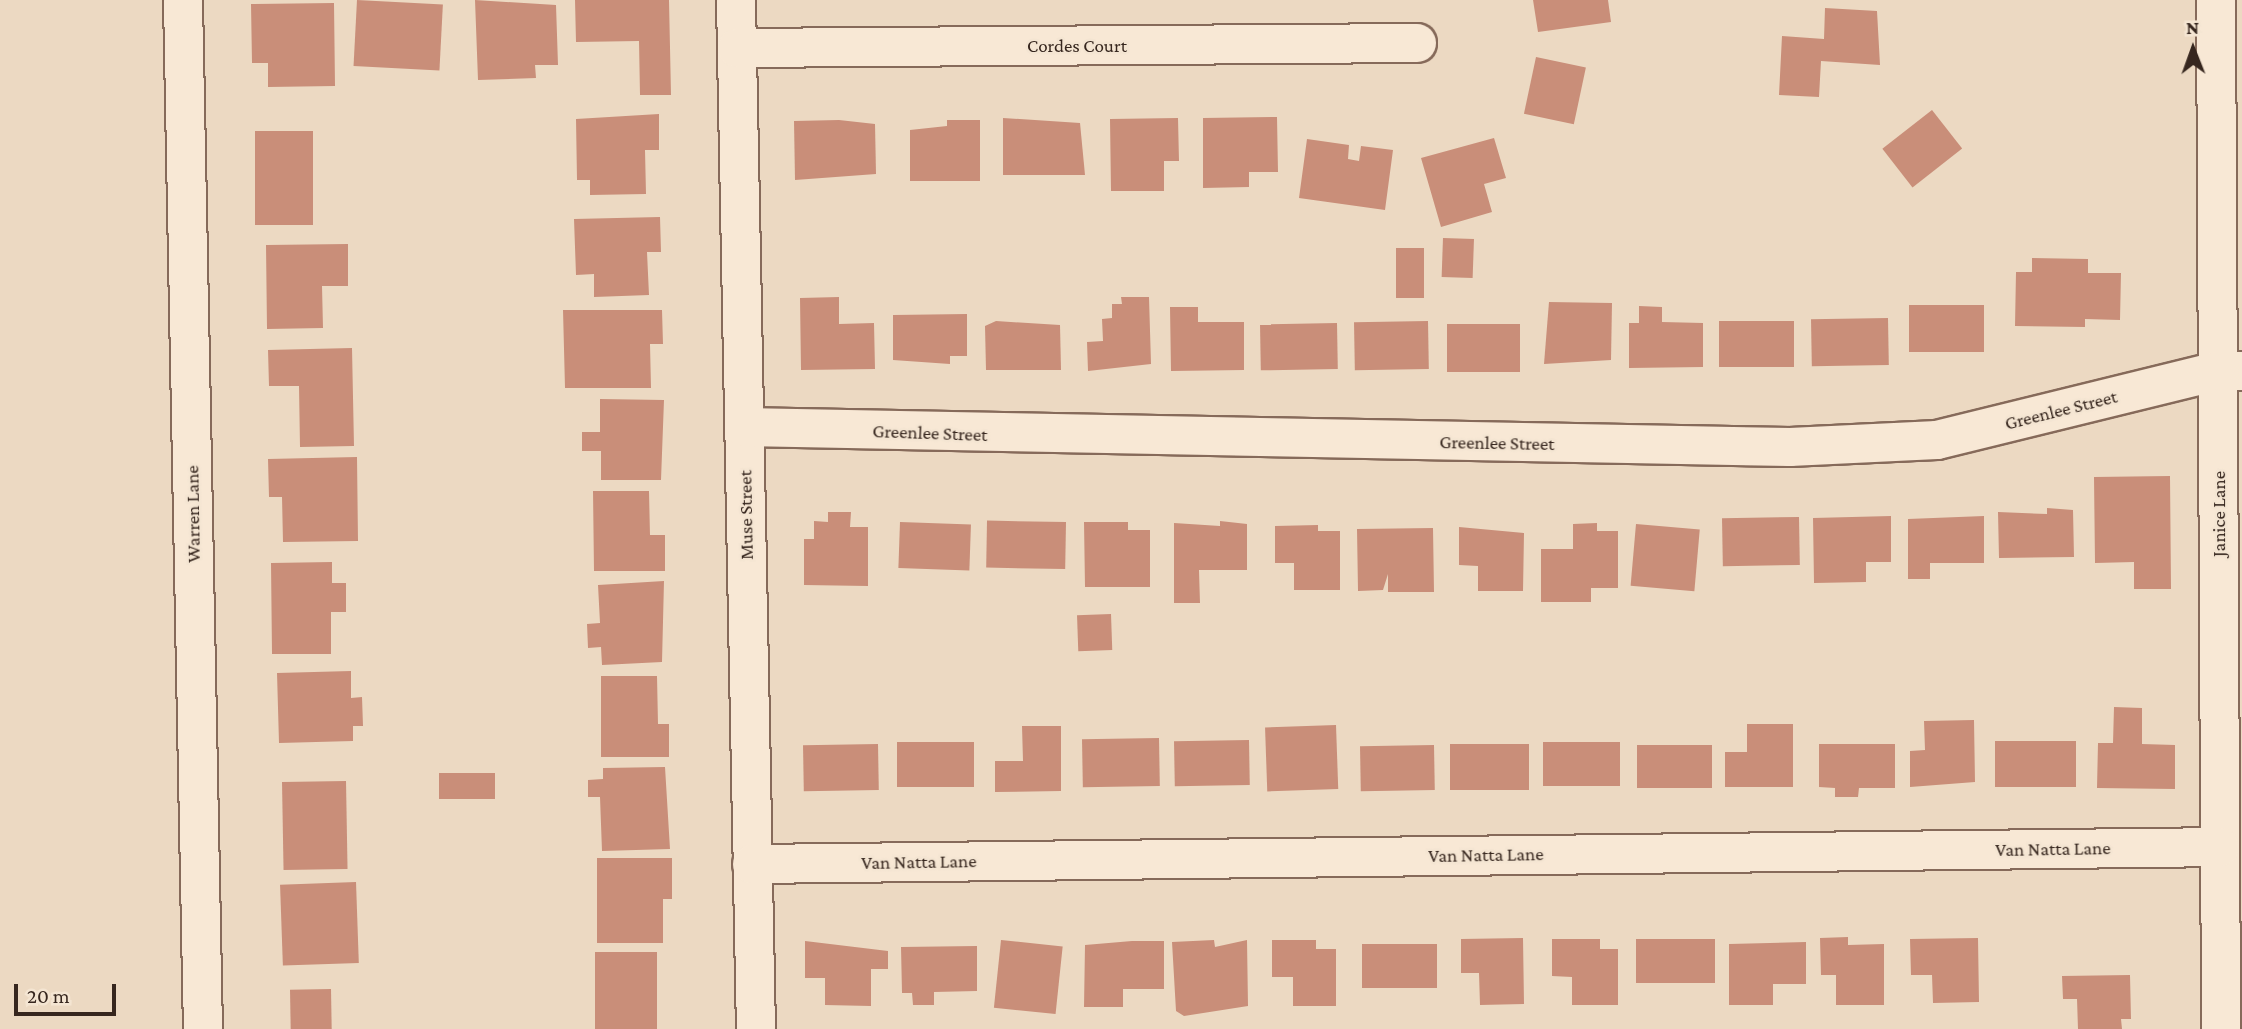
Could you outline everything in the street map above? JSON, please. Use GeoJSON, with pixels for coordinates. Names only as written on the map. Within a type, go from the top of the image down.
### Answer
{"type":"FeatureCollection","features":[{"type":"Feature","properties":{"kind":"street","name":"Warren Lane"},"geometry":{"type":"LineString","coordinates":[[183,0],[203,1029]]}},
{"type":"Feature","properties":{"kind":"street","name":"Muse Street"},"geometry":{"type":"LineString","coordinates":[[736,0],[756,1029]]}},
{"type":"Feature","properties":{"kind":"street","name":"Janice Lane"},"geometry":{"type":"LineString","coordinates":[[2216,0],[2230,371],[2220,847],[2221,1029]]}},
{"type":"Feature","properties":{"kind":"street","name":"Cordes Court"},"geometry":{"type":"LineString","coordinates":[[737,48],[1417,43]]}},
{"type":"Feature","properties":{"kind":"street","name":"Greenlee Street"},"geometry":{"type":"LineString","coordinates":[[744,427],[1790,447],[1937,440],[2230,371]]}},
{"type":"Feature","properties":{"kind":"street","name":"Van Natta Lane"},"geometry":{"type":"LineString","coordinates":[[752,864],[2220,847]]}},
{"type":"Feature","properties":{"kind":"building"},"geometry":{"type":"Polygon","coordinates":[[[357,0],[443,5],[439,70],[354,66],[357,0]]]}},
{"type":"Feature","properties":{"kind":"building"},"geometry":{"type":"Polygon","coordinates":[[[475,0],[556,5],[558,65],[535,65],[536,78],[478,80],[475,0]]]}},
{"type":"Feature","properties":{"kind":"building"},"geometry":{"type":"Polygon","coordinates":[[[575,0],[669,0],[671,95],[640,95],[639,41],[576,42],[575,0]]]}},
{"type":"Feature","properties":{"kind":"building"},"geometry":{"type":"Polygon","coordinates":[[[1533,0],[1608,0],[1611,22],[1538,32],[1533,0]]]}},
{"type":"Feature","properties":{"kind":"building"},"geometry":{"type":"Polygon","coordinates":[[[334,3],[335,86],[268,87],[268,63],[252,63],[251,4],[334,3]]]}},
{"type":"Feature","properties":{"kind":"building"},"geometry":{"type":"Polygon","coordinates":[[[1825,8],[1877,11],[1880,65],[1821,61],[1819,97],[1779,95],[1782,36],[1824,39],[1825,8]]]}},
{"type":"Feature","properties":{"kind":"building"},"geometry":{"type":"Polygon","coordinates":[[[1536,57],[1586,68],[1574,124],[1524,114],[1536,57]]]}},
{"type":"Feature","properties":{"kind":"building"},"geometry":{"type":"Polygon","coordinates":[[[1932,110],[1962,149],[1913,187],[1882,149],[1932,110]]]}},
{"type":"Feature","properties":{"kind":"building"},"geometry":{"type":"Polygon","coordinates":[[[659,114],[659,150],[645,150],[646,194],[590,195],[590,180],[577,180],[576,119],[659,114]]]}},
{"type":"Feature","properties":{"kind":"building"},"geometry":{"type":"Polygon","coordinates":[[[1277,117],[1278,172],[1249,172],[1249,187],[1203,188],[1203,118],[1277,117]]]}},
{"type":"Feature","properties":{"kind":"building"},"geometry":{"type":"Polygon","coordinates":[[[1003,118],[1080,123],[1085,175],[1003,175],[1003,118]]]}},
{"type":"Feature","properties":{"kind":"building"},"geometry":{"type":"Polygon","coordinates":[[[1178,118],[1179,161],[1164,161],[1164,191],[1111,191],[1110,119],[1178,118]]]}},
{"type":"Feature","properties":{"kind":"building"},"geometry":{"type":"Polygon","coordinates":[[[839,120],[875,124],[876,174],[795,180],[794,121],[839,120]]]}},
{"type":"Feature","properties":{"kind":"building"},"geometry":{"type":"Polygon","coordinates":[[[947,120],[980,120],[980,181],[910,181],[910,130],[947,126],[947,120]]]}},
{"type":"Feature","properties":{"kind":"building"},"geometry":{"type":"Polygon","coordinates":[[[255,131],[313,131],[313,225],[255,225],[255,131]]]}},
{"type":"Feature","properties":{"kind":"building"},"geometry":{"type":"Polygon","coordinates":[[[1494,138],[1506,178],[1484,184],[1492,212],[1441,227],[1421,158],[1494,138]]]}},
{"type":"Feature","properties":{"kind":"building"},"geometry":{"type":"Polygon","coordinates":[[[1307,139],[1349,145],[1348,159],[1359,161],[1361,146],[1393,150],[1385,210],[1299,198],[1307,139]]]}},
{"type":"Feature","properties":{"kind":"building"},"geometry":{"type":"Polygon","coordinates":[[[660,217],[661,252],[647,252],[649,295],[594,297],[594,274],[576,275],[574,219],[660,217]]]}},
{"type":"Feature","properties":{"kind":"building"},"geometry":{"type":"Polygon","coordinates":[[[1443,238],[1474,239],[1473,278],[1442,277],[1443,238]]]}},
{"type":"Feature","properties":{"kind":"building"},"geometry":{"type":"Polygon","coordinates":[[[348,244],[348,286],[322,286],[323,328],[267,329],[266,245],[348,244]]]}},
{"type":"Feature","properties":{"kind":"building"},"geometry":{"type":"Polygon","coordinates":[[[1396,248],[1424,248],[1424,298],[1396,298],[1396,248]]]}},
{"type":"Feature","properties":{"kind":"building"},"geometry":{"type":"Polygon","coordinates":[[[2032,258],[2088,259],[2088,273],[2121,273],[2120,320],[2085,319],[2085,327],[2015,326],[2016,272],[2032,272],[2032,258]]]}},
{"type":"Feature","properties":{"kind":"building"},"geometry":{"type":"Polygon","coordinates":[[[839,297],[839,324],[874,323],[875,369],[801,370],[800,298],[839,297]]]}},
{"type":"Feature","properties":{"kind":"building"},"geometry":{"type":"Polygon","coordinates":[[[1121,297],[1149,297],[1151,364],[1088,371],[1087,342],[1103,341],[1102,319],[1112,318],[1112,304],[1122,304],[1121,297]]]}},
{"type":"Feature","properties":{"kind":"building"},"geometry":{"type":"Polygon","coordinates":[[[1549,302],[1612,303],[1611,360],[1544,364],[1549,302]]]}},
{"type":"Feature","properties":{"kind":"building"},"geometry":{"type":"Polygon","coordinates":[[[1909,305],[1984,305],[1984,352],[1909,352],[1909,305]]]}},
{"type":"Feature","properties":{"kind":"building"},"geometry":{"type":"Polygon","coordinates":[[[1639,306],[1662,307],[1662,322],[1703,323],[1703,367],[1629,368],[1629,323],[1639,323],[1639,306]]]}},
{"type":"Feature","properties":{"kind":"building"},"geometry":{"type":"Polygon","coordinates":[[[1170,307],[1198,307],[1198,322],[1244,322],[1244,370],[1171,371],[1170,307]]]}},
{"type":"Feature","properties":{"kind":"building"},"geometry":{"type":"Polygon","coordinates":[[[563,310],[662,310],[663,344],[650,344],[651,388],[565,388],[563,310]]]}},
{"type":"Feature","properties":{"kind":"building"},"geometry":{"type":"Polygon","coordinates":[[[967,314],[967,356],[950,356],[950,364],[893,360],[893,315],[967,314]]]}},
{"type":"Feature","properties":{"kind":"building"},"geometry":{"type":"Polygon","coordinates":[[[1888,318],[1889,365],[1812,366],[1811,319],[1888,318]]]}},
{"type":"Feature","properties":{"kind":"building"},"geometry":{"type":"Polygon","coordinates":[[[996,321],[1060,325],[1061,370],[986,370],[985,326],[996,321]]]}},
{"type":"Feature","properties":{"kind":"building"},"geometry":{"type":"Polygon","coordinates":[[[1428,321],[1429,369],[1355,370],[1354,322],[1428,321]]]}},
{"type":"Feature","properties":{"kind":"building"},"geometry":{"type":"Polygon","coordinates":[[[1719,321],[1794,321],[1794,367],[1719,367],[1719,321]]]}},
{"type":"Feature","properties":{"kind":"building"},"geometry":{"type":"Polygon","coordinates":[[[1337,323],[1338,369],[1261,370],[1260,324],[1337,323]]]}},
{"type":"Feature","properties":{"kind":"building"},"geometry":{"type":"Polygon","coordinates":[[[1447,324],[1520,324],[1520,372],[1447,372],[1447,324]]]}},
{"type":"Feature","properties":{"kind":"building"},"geometry":{"type":"Polygon","coordinates":[[[352,348],[354,446],[300,447],[299,386],[269,386],[268,350],[352,348]]]}},
{"type":"Feature","properties":{"kind":"building"},"geometry":{"type":"Polygon","coordinates":[[[600,399],[664,400],[661,480],[601,480],[601,451],[582,451],[582,432],[600,432],[600,399]]]}},
{"type":"Feature","properties":{"kind":"building"},"geometry":{"type":"Polygon","coordinates":[[[357,457],[358,541],[283,542],[282,497],[269,497],[268,459],[357,457]]]}},
{"type":"Feature","properties":{"kind":"building"},"geometry":{"type":"Polygon","coordinates":[[[2170,476],[2171,589],[2134,589],[2134,562],[2095,563],[2094,477],[2170,476]]]}},
{"type":"Feature","properties":{"kind":"building"},"geometry":{"type":"Polygon","coordinates":[[[593,491],[649,491],[650,535],[665,535],[665,571],[594,571],[593,491]]]}},
{"type":"Feature","properties":{"kind":"building"},"geometry":{"type":"Polygon","coordinates":[[[2047,508],[2073,510],[2074,557],[1999,558],[1998,512],[2047,514],[2047,508]]]}},
{"type":"Feature","properties":{"kind":"building"},"geometry":{"type":"Polygon","coordinates":[[[828,512],[851,512],[850,527],[868,527],[868,586],[804,585],[804,539],[814,539],[814,521],[828,522],[828,512]]]}},
{"type":"Feature","properties":{"kind":"building"},"geometry":{"type":"Polygon","coordinates":[[[1891,516],[1891,562],[1866,562],[1866,582],[1814,583],[1813,518],[1891,516]]]}},
{"type":"Feature","properties":{"kind":"building"},"geometry":{"type":"Polygon","coordinates":[[[1984,516],[1984,563],[1930,563],[1930,579],[1908,579],[1908,519],[1984,516]]]}},
{"type":"Feature","properties":{"kind":"building"},"geometry":{"type":"Polygon","coordinates":[[[1799,517],[1800,565],[1723,566],[1722,518],[1799,517]]]}},
{"type":"Feature","properties":{"kind":"building"},"geometry":{"type":"Polygon","coordinates":[[[987,521],[1066,522],[1065,569],[986,568],[987,521]]]}},
{"type":"Feature","properties":{"kind":"building"},"geometry":{"type":"Polygon","coordinates":[[[1220,521],[1247,524],[1247,570],[1199,570],[1200,603],[1174,603],[1174,523],[1220,526],[1220,521]]]}},
{"type":"Feature","properties":{"kind":"building"},"geometry":{"type":"Polygon","coordinates":[[[900,522],[971,524],[969,570],[898,568],[900,522]]]}},
{"type":"Feature","properties":{"kind":"building"},"geometry":{"type":"Polygon","coordinates":[[[1084,522],[1128,522],[1128,530],[1150,530],[1150,587],[1085,587],[1084,522]]]}},
{"type":"Feature","properties":{"kind":"building"},"geometry":{"type":"Polygon","coordinates":[[[1597,523],[1597,531],[1618,531],[1618,588],[1591,588],[1591,602],[1541,602],[1541,549],[1573,549],[1573,524],[1597,523]]]}},
{"type":"Feature","properties":{"kind":"building"},"geometry":{"type":"Polygon","coordinates":[[[1636,524],[1700,530],[1694,591],[1631,586],[1636,524]]]}},
{"type":"Feature","properties":{"kind":"building"},"geometry":{"type":"Polygon","coordinates":[[[1318,525],[1318,531],[1340,531],[1340,590],[1294,590],[1294,563],[1275,563],[1275,526],[1318,525]]]}},
{"type":"Feature","properties":{"kind":"building"},"geometry":{"type":"Polygon","coordinates":[[[1459,527],[1524,533],[1523,591],[1478,591],[1478,566],[1459,565],[1459,527]]]}},
{"type":"Feature","properties":{"kind":"building"},"geometry":{"type":"Polygon","coordinates":[[[1433,528],[1434,592],[1388,592],[1388,574],[1383,590],[1358,591],[1357,529],[1433,528]]]}},
{"type":"Feature","properties":{"kind":"building"},"geometry":{"type":"Polygon","coordinates":[[[332,562],[332,583],[346,583],[346,612],[331,612],[331,654],[272,654],[271,563],[332,562]]]}},
{"type":"Feature","properties":{"kind":"building"},"geometry":{"type":"Polygon","coordinates":[[[664,581],[662,662],[602,665],[601,647],[588,648],[587,624],[600,623],[598,585],[664,581]]]}},
{"type":"Feature","properties":{"kind":"building"},"geometry":{"type":"Polygon","coordinates":[[[1111,614],[1112,650],[1078,651],[1077,615],[1111,614]]]}},
{"type":"Feature","properties":{"kind":"building"},"geometry":{"type":"Polygon","coordinates":[[[351,671],[351,698],[362,697],[363,726],[353,726],[353,741],[279,743],[277,673],[351,671]]]}},
{"type":"Feature","properties":{"kind":"building"},"geometry":{"type":"Polygon","coordinates":[[[601,676],[657,676],[658,724],[669,724],[669,757],[601,757],[601,676]]]}},
{"type":"Feature","properties":{"kind":"building"},"geometry":{"type":"Polygon","coordinates":[[[2114,707],[2142,708],[2142,744],[2175,745],[2175,789],[2097,788],[2098,743],[2113,743],[2114,707]]]}},
{"type":"Feature","properties":{"kind":"building"},"geometry":{"type":"Polygon","coordinates":[[[1974,720],[1975,782],[1910,787],[1910,751],[1925,750],[1924,721],[1974,720]]]}},
{"type":"Feature","properties":{"kind":"building"},"geometry":{"type":"Polygon","coordinates":[[[1747,724],[1793,724],[1793,787],[1725,787],[1725,752],[1747,752],[1747,724]]]}},
{"type":"Feature","properties":{"kind":"building"},"geometry":{"type":"Polygon","coordinates":[[[1336,725],[1338,789],[1267,791],[1265,727],[1336,725]]]}},
{"type":"Feature","properties":{"kind":"building"},"geometry":{"type":"Polygon","coordinates":[[[1022,726],[1061,726],[1061,791],[995,792],[995,761],[1023,761],[1022,726]]]}},
{"type":"Feature","properties":{"kind":"building"},"geometry":{"type":"Polygon","coordinates":[[[1159,738],[1160,786],[1083,787],[1082,739],[1159,738]]]}},
{"type":"Feature","properties":{"kind":"building"},"geometry":{"type":"Polygon","coordinates":[[[1249,740],[1250,785],[1175,786],[1174,741],[1249,740]]]}},
{"type":"Feature","properties":{"kind":"building"},"geometry":{"type":"Polygon","coordinates":[[[1995,741],[2076,741],[2076,787],[1995,787],[1995,741]]]}},
{"type":"Feature","properties":{"kind":"building"},"geometry":{"type":"Polygon","coordinates":[[[897,742],[974,742],[974,787],[897,787],[897,742]]]}},
{"type":"Feature","properties":{"kind":"building"},"geometry":{"type":"Polygon","coordinates":[[[1543,742],[1620,742],[1620,786],[1543,786],[1543,742]]]}},
{"type":"Feature","properties":{"kind":"building"},"geometry":{"type":"Polygon","coordinates":[[[878,744],[879,790],[804,791],[803,745],[878,744]]]}},
{"type":"Feature","properties":{"kind":"building"},"geometry":{"type":"Polygon","coordinates":[[[1450,744],[1529,744],[1529,790],[1450,790],[1450,744]]]}},
{"type":"Feature","properties":{"kind":"building"},"geometry":{"type":"Polygon","coordinates":[[[1819,744],[1895,744],[1895,788],[1859,788],[1858,797],[1835,797],[1835,788],[1819,787],[1819,744]]]}},
{"type":"Feature","properties":{"kind":"building"},"geometry":{"type":"Polygon","coordinates":[[[1434,745],[1435,790],[1361,791],[1360,746],[1434,745]]]}},
{"type":"Feature","properties":{"kind":"building"},"geometry":{"type":"Polygon","coordinates":[[[1637,745],[1712,745],[1712,788],[1637,788],[1637,745]]]}},
{"type":"Feature","properties":{"kind":"building"},"geometry":{"type":"Polygon","coordinates":[[[665,767],[670,849],[602,851],[600,797],[588,797],[588,780],[603,779],[603,768],[665,767]]]}},
{"type":"Feature","properties":{"kind":"building"},"geometry":{"type":"Polygon","coordinates":[[[439,773],[495,773],[495,799],[439,799],[439,773]]]}},
{"type":"Feature","properties":{"kind":"building"},"geometry":{"type":"Polygon","coordinates":[[[346,781],[348,869],[284,870],[282,782],[346,781]]]}},
{"type":"Feature","properties":{"kind":"building"},"geometry":{"type":"Polygon","coordinates":[[[597,858],[672,858],[672,899],[663,899],[663,943],[597,943],[597,858]]]}},
{"type":"Feature","properties":{"kind":"building"},"geometry":{"type":"Polygon","coordinates":[[[356,882],[359,963],[283,966],[280,885],[356,882]]]}},
{"type":"Feature","properties":{"kind":"building"},"geometry":{"type":"Polygon","coordinates":[[[1848,937],[1848,945],[1884,944],[1884,1005],[1836,1005],[1836,975],[1821,975],[1820,938],[1848,937]]]}},
{"type":"Feature","properties":{"kind":"building"},"geometry":{"type":"Polygon","coordinates":[[[1523,938],[1524,1004],[1480,1005],[1479,973],[1461,973],[1461,939],[1523,938]]]}},
{"type":"Feature","properties":{"kind":"building"},"geometry":{"type":"Polygon","coordinates":[[[1978,938],[1979,1002],[1933,1003],[1932,975],[1911,975],[1910,939],[1978,938]]]}},
{"type":"Feature","properties":{"kind":"building"},"geometry":{"type":"Polygon","coordinates":[[[1552,939],[1600,939],[1600,949],[1618,949],[1618,1005],[1572,1005],[1572,977],[1552,976],[1552,939]]]}},
{"type":"Feature","properties":{"kind":"building"},"geometry":{"type":"Polygon","coordinates":[[[1636,939],[1715,939],[1715,983],[1636,983],[1636,939]]]}},
{"type":"Feature","properties":{"kind":"building"},"geometry":{"type":"Polygon","coordinates":[[[1001,940],[1063,946],[1056,1014],[994,1008],[1001,940]]]}},
{"type":"Feature","properties":{"kind":"building"},"geometry":{"type":"Polygon","coordinates":[[[1214,940],[1215,947],[1247,940],[1248,1006],[1184,1016],[1176,1011],[1172,942],[1214,940]]]}},
{"type":"Feature","properties":{"kind":"building"},"geometry":{"type":"Polygon","coordinates":[[[1272,940],[1316,940],[1316,949],[1336,949],[1336,1006],[1293,1006],[1293,977],[1272,977],[1272,940]]]}},
{"type":"Feature","properties":{"kind":"building"},"geometry":{"type":"Polygon","coordinates":[[[805,941],[888,951],[888,969],[871,969],[871,1006],[825,1005],[825,978],[805,978],[805,941]]]}},
{"type":"Feature","properties":{"kind":"building"},"geometry":{"type":"Polygon","coordinates":[[[1164,941],[1164,989],[1123,989],[1123,1007],[1084,1007],[1085,945],[1164,941]]]}},
{"type":"Feature","properties":{"kind":"building"},"geometry":{"type":"Polygon","coordinates":[[[1806,942],[1806,984],[1773,984],[1773,1005],[1729,1005],[1729,944],[1806,942]]]}},
{"type":"Feature","properties":{"kind":"building"},"geometry":{"type":"Polygon","coordinates":[[[1362,944],[1437,944],[1437,988],[1362,988],[1362,944]]]}},
{"type":"Feature","properties":{"kind":"building"},"geometry":{"type":"Polygon","coordinates":[[[977,946],[977,991],[934,992],[934,1005],[913,1005],[912,993],[902,993],[901,947],[977,946]]]}},
{"type":"Feature","properties":{"kind":"building"},"geometry":{"type":"Polygon","coordinates":[[[595,952],[657,952],[657,1029],[595,1029],[595,952]]]}},
{"type":"Feature","properties":{"kind":"building"},"geometry":{"type":"Polygon","coordinates":[[[2130,975],[2131,1019],[2121,1019],[2122,1029],[2078,1029],[2077,999],[2063,999],[2062,976],[2130,975]]]}},
{"type":"Feature","properties":{"kind":"building"},"geometry":{"type":"Polygon","coordinates":[[[331,989],[332,1029],[291,1029],[290,990],[331,989]]]}}]}
